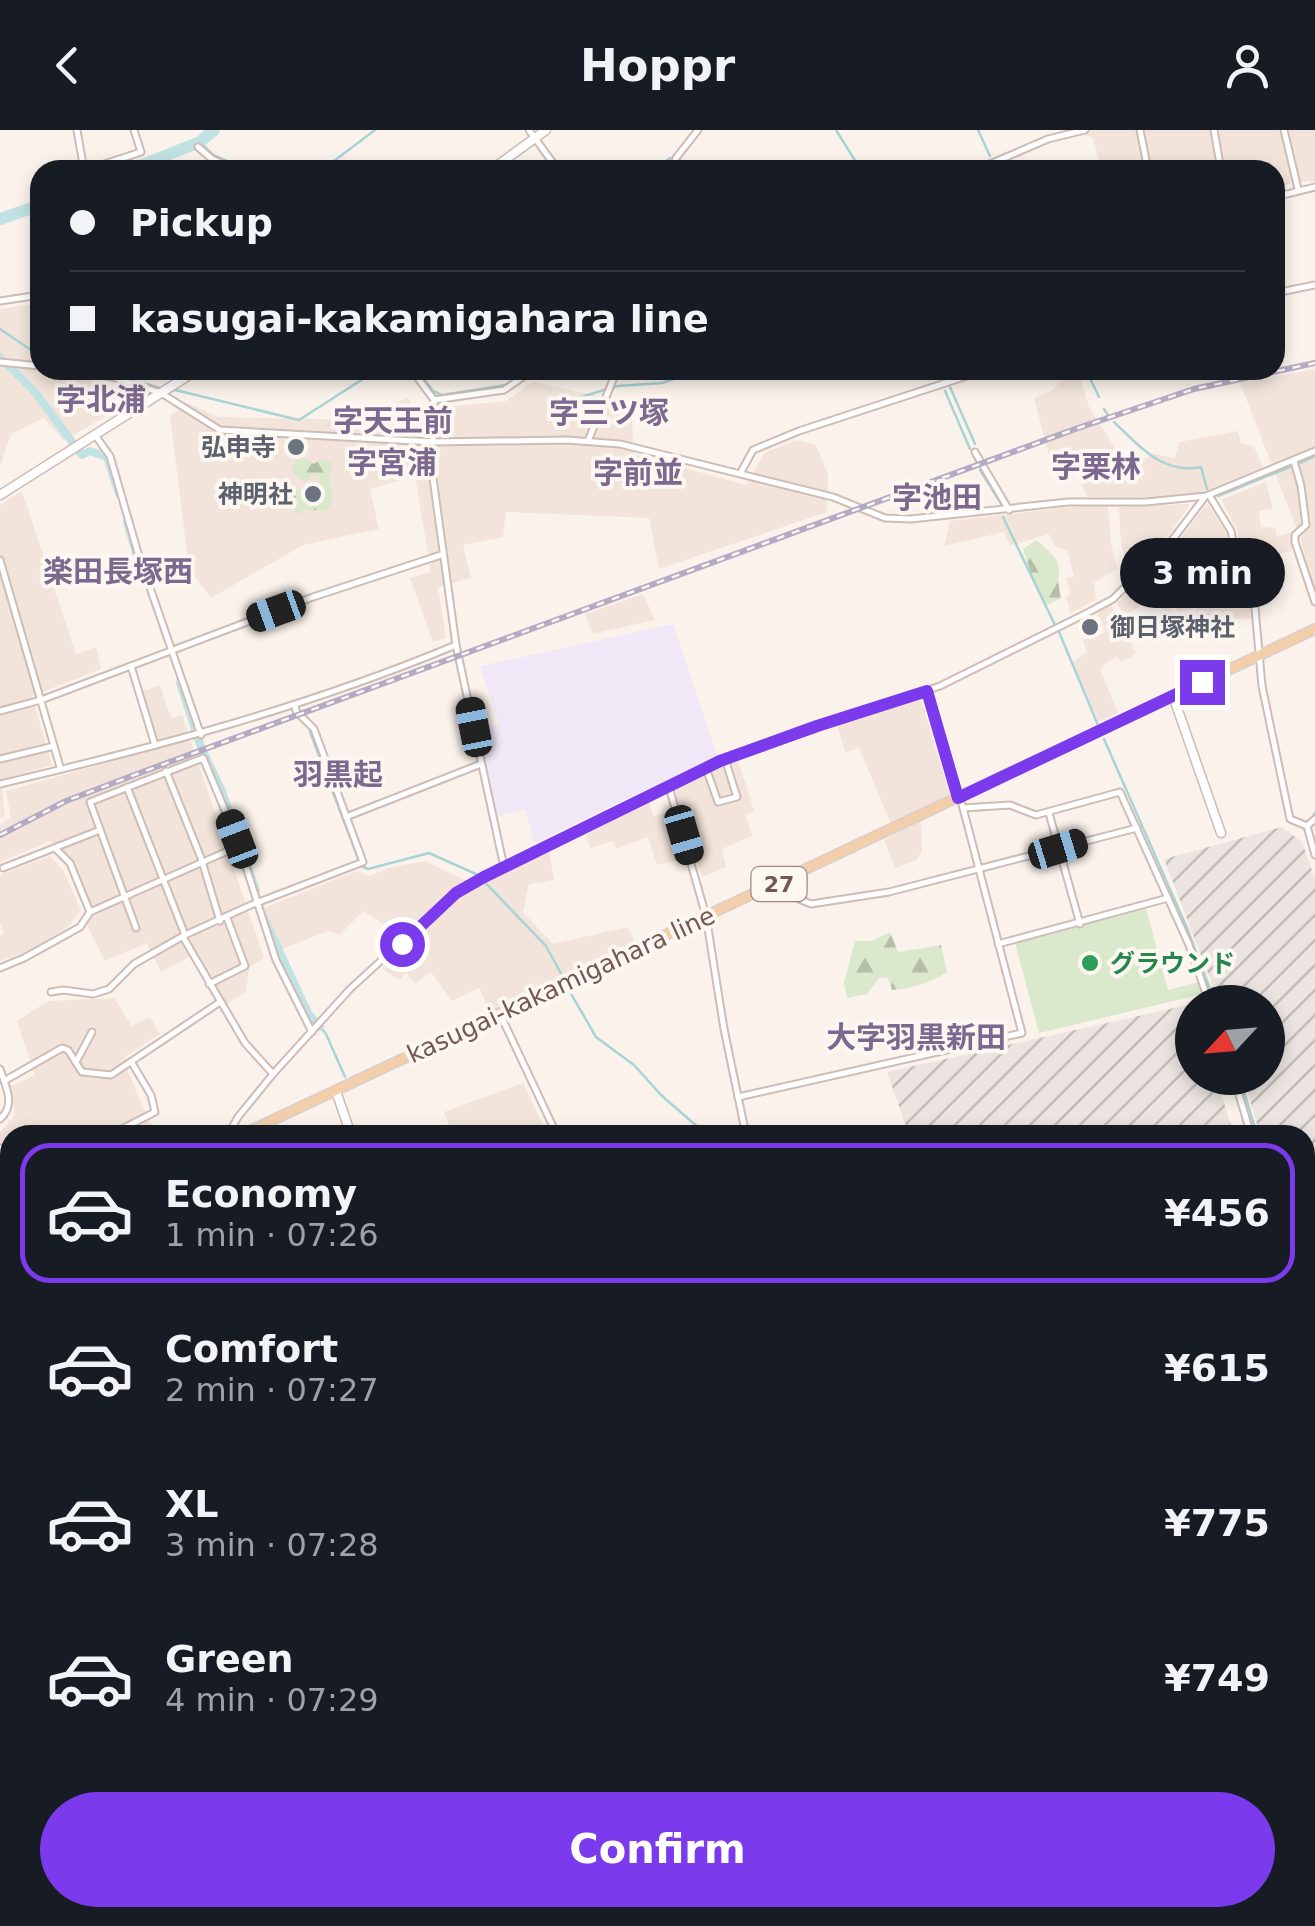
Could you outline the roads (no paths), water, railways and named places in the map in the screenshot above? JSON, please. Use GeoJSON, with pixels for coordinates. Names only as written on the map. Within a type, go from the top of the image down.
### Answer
{"type":"FeatureCollection","features":[{"type":"Feature","properties":{"kind":"main road","name":"kasugai-kakamigahara line"},"geometry":{"type":"LineString","coordinates":[[263,1125],[1315,629]]}},
{"type":"Feature","properties":{"kind":"street"},"geometry":{"type":"LineString","coordinates":[[116,160],[141,152],[134,130]]}},
{"type":"Feature","properties":{"kind":"street"},"geometry":{"type":"LineString","coordinates":[[502,160],[532,134],[546,130]]}},
{"type":"Feature","properties":{"kind":"street"},"geometry":{"type":"LineString","coordinates":[[675,160],[698,130]]}},
{"type":"Feature","properties":{"kind":"street"},"geometry":{"type":"LineString","coordinates":[[998,160],[1060,132],[1085,130]]}},
{"type":"Feature","properties":{"kind":"street"},"geometry":{"type":"LineString","coordinates":[[1140,130],[1146,160]]}},
{"type":"Feature","properties":{"kind":"street"},"geometry":{"type":"LineString","coordinates":[[1214,130],[1219,160]]}},
{"type":"Feature","properties":{"kind":"street"},"geometry":{"type":"LineString","coordinates":[[1284,130],[1298,189]]}},
{"type":"Feature","properties":{"kind":"street"},"geometry":{"type":"LineString","coordinates":[[79,131],[83,160]]}},
{"type":"Feature","properties":{"kind":"street"},"geometry":{"type":"LineString","coordinates":[[532,134],[551,160]]}},
{"type":"Feature","properties":{"kind":"street"},"geometry":{"type":"LineString","coordinates":[[198,147],[214,160]]}},
{"type":"Feature","properties":{"kind":"street"},"geometry":{"type":"LineString","coordinates":[[1285,194],[1315,187]]}},
{"type":"Feature","properties":{"kind":"street"},"geometry":{"type":"LineString","coordinates":[[1285,291],[1315,285]]}},
{"type":"Feature","properties":{"kind":"street"},"geometry":{"type":"LineString","coordinates":[[0,302],[30,297]]}},
{"type":"Feature","properties":{"kind":"street"},"geometry":{"type":"LineString","coordinates":[[2,362],[30,365]]}},
{"type":"Feature","properties":{"kind":"street"},"geometry":{"type":"LineString","coordinates":[[132,380],[220,430],[641,447],[833,496],[885,518],[1207,495],[1315,451]]}},
{"type":"Feature","properties":{"kind":"street"},"geometry":{"type":"LineString","coordinates":[[0,495],[181,380]]}},
{"type":"Feature","properties":{"kind":"street"},"geometry":{"type":"LineString","coordinates":[[419,380],[434,400],[431,441],[442,555],[456,645],[504,867]]}},
{"type":"Feature","properties":{"kind":"street"},"geometry":{"type":"LineString","coordinates":[[434,400],[504,390],[518,380]]}},
{"type":"Feature","properties":{"kind":"street"},"geometry":{"type":"LineString","coordinates":[[588,442],[613,380]]}},
{"type":"Feature","properties":{"kind":"street"},"geometry":{"type":"LineString","coordinates":[[741,472],[753,450],[954,380]]}},
{"type":"Feature","properties":{"kind":"street"},"geometry":{"type":"LineString","coordinates":[[95,434],[110,456],[198,736]]}},
{"type":"Feature","properties":{"kind":"street"},"geometry":{"type":"LineString","coordinates":[[975,452],[1008,510]]}},
{"type":"Feature","properties":{"kind":"street"},"geometry":{"type":"LineString","coordinates":[[1294,461],[1302,486],[1306,525],[1295,535],[1296,542],[1315,602]]}},
{"type":"Feature","properties":{"kind":"street"},"geometry":{"type":"LineString","coordinates":[[1207,495],[1231,531],[1238,572],[1255,608],[1262,686],[1290,820],[1307,826]]}},
{"type":"Feature","properties":{"kind":"street"},"geometry":{"type":"LineString","coordinates":[[234,1125],[273,1074],[350,989],[456,893],[725,759],[927,691],[1113,599],[1173,539],[1207,495]]}},
{"type":"Feature","properties":{"kind":"street"},"geometry":{"type":"LineString","coordinates":[[0,711],[41,700],[170,650],[442,555]]}},
{"type":"Feature","properties":{"kind":"street"},"geometry":{"type":"LineString","coordinates":[[0,560],[60,768]]}},
{"type":"Feature","properties":{"kind":"street"},"geometry":{"type":"LineString","coordinates":[[0,784],[198,736],[295,705],[456,645]]}},
{"type":"Feature","properties":{"kind":"street"},"geometry":{"type":"LineString","coordinates":[[131,665],[155,745]]}},
{"type":"Feature","properties":{"kind":"street"},"geometry":{"type":"LineString","coordinates":[[738,1097],[1022,1033],[963,808],[927,691]]}},
{"type":"Feature","properties":{"kind":"street"},"geometry":{"type":"LineString","coordinates":[[1172,696],[1221,833]]}},
{"type":"Feature","properties":{"kind":"street"},"geometry":{"type":"LineString","coordinates":[[51,992],[93,994],[109,989],[134,964],[184,936],[360,863],[314,728],[296,711],[295,705]]}},
{"type":"Feature","properties":{"kind":"street"},"geometry":{"type":"LineString","coordinates":[[0,760],[54,746]]}},
{"type":"Feature","properties":{"kind":"street"},"geometry":{"type":"LineString","coordinates":[[136,928],[90,802],[203,758],[239,846],[276,960],[312,1032]]}},
{"type":"Feature","properties":{"kind":"street"},"geometry":{"type":"LineString","coordinates":[[706,768],[718,802],[737,796],[725,759]]}},
{"type":"Feature","properties":{"kind":"street"},"geometry":{"type":"LineString","coordinates":[[346,817],[481,764]]}},
{"type":"Feature","properties":{"kind":"street"},"geometry":{"type":"LineString","coordinates":[[166,771],[245,966],[209,984]]}},
{"type":"Feature","properties":{"kind":"street"},"geometry":{"type":"LineString","coordinates":[[669,786],[706,916],[744,1125]]}},
{"type":"Feature","properties":{"kind":"street"},"geometry":{"type":"LineString","coordinates":[[126,787],[184,936],[255,1057],[273,1074]]}},
{"type":"Feature","properties":{"kind":"street"},"geometry":{"type":"LineString","coordinates":[[963,808],[1010,804],[1036,815],[1120,792],[1202,985]]}},
{"type":"Feature","properties":{"kind":"street"},"geometry":{"type":"LineString","coordinates":[[1050,813],[1080,924]]}},
{"type":"Feature","properties":{"kind":"street"},"geometry":{"type":"LineString","coordinates":[[1307,826],[1315,819]]}},
{"type":"Feature","properties":{"kind":"street"},"geometry":{"type":"LineString","coordinates":[[1307,826],[1315,855]]}},
{"type":"Feature","properties":{"kind":"street"},"geometry":{"type":"LineString","coordinates":[[794,877],[800,900],[811,904],[889,892],[979,871],[1136,828]]}},
{"type":"Feature","properties":{"kind":"street"},"geometry":{"type":"LineString","coordinates":[[3,868],[100,830]]}},
{"type":"Feature","properties":{"kind":"street"},"geometry":{"type":"LineString","coordinates":[[0,968],[80,926],[90,912],[239,846]]}},
{"type":"Feature","properties":{"kind":"street"},"geometry":{"type":"LineString","coordinates":[[55,848],[70,863],[90,912]]}},
{"type":"Feature","properties":{"kind":"street"},"geometry":{"type":"LineString","coordinates":[[998,944],[1168,898]]}},
{"type":"Feature","properties":{"kind":"street"},"geometry":{"type":"LineString","coordinates":[[4,1080],[62,1048],[68,1050],[82,1072],[111,1075],[220,1002]]}},
{"type":"Feature","properties":{"kind":"street"},"geometry":{"type":"LineString","coordinates":[[500,1014],[553,1125]]}},
{"type":"Feature","properties":{"kind":"street"},"geometry":{"type":"LineString","coordinates":[[76,1062],[92,1032]]}},
{"type":"Feature","properties":{"kind":"street"},"geometry":{"type":"LineString","coordinates":[[130,1125],[155,1112],[151,1095],[132,1063]]}},
{"type":"Feature","properties":{"kind":"street"},"geometry":{"type":"LineString","coordinates":[[0,1069],[10,1105],[9,1112],[0,1119]]}},
{"type":"Feature","properties":{"kind":"street"},"geometry":{"type":"LineString","coordinates":[[336,1091],[348,1125]]}},
{"type":"Feature","properties":{"kind":"street"},"geometry":{"type":"LineString","coordinates":[[1239,1095],[1248,1125]]}},
{"type":"Feature","properties":{"kind":"waterway"},"geometry":{"type":"LineString","coordinates":[[154,160],[200,142],[214,130]]}},
{"type":"Feature","properties":{"kind":"waterway"},"geometry":{"type":"LineString","coordinates":[[335,160],[375,130]]}},
{"type":"Feature","properties":{"kind":"waterway"},"geometry":{"type":"LineString","coordinates":[[836,130],[855,160]]}},
{"type":"Feature","properties":{"kind":"waterway"},"geometry":{"type":"LineString","coordinates":[[978,130],[990,156]]}},
{"type":"Feature","properties":{"kind":"waterway"},"geometry":{"type":"LineString","coordinates":[[200,142],[224,160]]}},
{"type":"Feature","properties":{"kind":"waterway"},"geometry":{"type":"LineString","coordinates":[[0,219],[30,208]]}},
{"type":"Feature","properties":{"kind":"waterway"},"geometry":{"type":"LineString","coordinates":[[0,298],[30,294]]}},
{"type":"Feature","properties":{"kind":"waterway"},"geometry":{"type":"LineString","coordinates":[[0,329],[30,349]]}},
{"type":"Feature","properties":{"kind":"waterway"},"geometry":{"type":"LineString","coordinates":[[0,357],[34,391],[82,455],[90,451],[107,457],[119,494]]}},
{"type":"Feature","properties":{"kind":"waterway"},"geometry":{"type":"LineString","coordinates":[[134,380],[163,389]]}},
{"type":"Feature","properties":{"kind":"waterway"},"geometry":{"type":"LineString","coordinates":[[171,389],[299,420],[361,380]]}},
{"type":"Feature","properties":{"kind":"waterway"},"geometry":{"type":"LineString","coordinates":[[425,380],[442,395],[506,385],[513,380]]}},
{"type":"Feature","properties":{"kind":"waterway"},"geometry":{"type":"LineString","coordinates":[[581,397],[618,386],[671,380]]}},
{"type":"Feature","properties":{"kind":"waterway"},"geometry":{"type":"LineString","coordinates":[[1091,380],[1099,397]]}},
{"type":"Feature","properties":{"kind":"waterway"},"geometry":{"type":"LineString","coordinates":[[950,387],[975,444]]}},
{"type":"Feature","properties":{"kind":"waterway"},"geometry":{"type":"LineString","coordinates":[[945,391],[970,449]]}},
{"type":"Feature","properties":{"kind":"waterway"},"geometry":{"type":"LineString","coordinates":[[1104,409],[1108,415]]}},
{"type":"Feature","properties":{"kind":"waterway"},"geometry":{"type":"LineString","coordinates":[[1114,422],[1163,463],[1201,467],[1207,489]]}},
{"type":"Feature","properties":{"kind":"waterway"},"geometry":{"type":"LineString","coordinates":[[1300,463],[1315,456]]}},
{"type":"Feature","properties":{"kind":"waterway"},"geometry":{"type":"LineString","coordinates":[[974,457],[976,461]]}},
{"type":"Feature","properties":{"kind":"waterway"},"geometry":{"type":"LineString","coordinates":[[1218,496],[1290,467]]}},
{"type":"Feature","properties":{"kind":"waterway"},"geometry":{"type":"LineString","coordinates":[[980,470],[1002,505]]}},
{"type":"Feature","properties":{"kind":"waterway"},"geometry":{"type":"LineString","coordinates":[[1003,517],[1055,625]]}},
{"type":"Feature","properties":{"kind":"waterway"},"geometry":{"type":"LineString","coordinates":[[127,522],[140,566]]}},
{"type":"Feature","properties":{"kind":"waterway"},"geometry":{"type":"LineString","coordinates":[[1059,632],[1098,725]]}},
{"type":"Feature","properties":{"kind":"waterway"},"geometry":{"type":"LineString","coordinates":[[180,683],[256,890]]}},
{"type":"Feature","properties":{"kind":"waterway"},"geometry":{"type":"LineString","coordinates":[[310,732],[361,866],[368,869],[429,853],[478,875],[546,946],[563,977]]}},
{"type":"Feature","properties":{"kind":"waterway"},"geometry":{"type":"LineString","coordinates":[[1104,739],[1209,985]]}},
{"type":"Feature","properties":{"kind":"waterway"},"geometry":{"type":"LineString","coordinates":[[1310,828],[1315,842]]}},
{"type":"Feature","properties":{"kind":"waterway"},"geometry":{"type":"LineString","coordinates":[[264,918],[308,1013],[320,1027]]}},
{"type":"Feature","properties":{"kind":"waterway"},"geometry":{"type":"LineString","coordinates":[[570,992],[596,1037],[634,1065],[696,1125]]}},
{"type":"Feature","properties":{"kind":"waterway"},"geometry":{"type":"LineString","coordinates":[[320,1027],[345,1077]]}},
{"type":"Feature","properties":{"kind":"waterway"},"geometry":{"type":"LineString","coordinates":[[1245,1095],[1254,1125]]}},
{"type":"Feature","properties":{"kind":"railway"},"geometry":{"type":"LineString","coordinates":[[1285,369],[1315,363]]}},
{"type":"Feature","properties":{"kind":"railway"},"geometry":{"type":"LineString","coordinates":[[0,835],[66,801],[137,774],[1078,428],[1194,389],[1236,380]]}},
{"type":"Feature","properties":{"kind":"place","name":"弘申寺"},"geometry":{"type":"Point","coordinates":[296,447]}},
{"type":"Feature","properties":{"kind":"place","name":"神明社"},"geometry":{"type":"Point","coordinates":[313,494]}},
{"type":"Feature","properties":{"kind":"place","name":"御日塚神社"},"geometry":{"type":"Point","coordinates":[1090,627]}},
{"type":"Feature","properties":{"kind":"place","name":"グラウンド"},"geometry":{"type":"Point","coordinates":[1090,963]}},
{"type":"Feature","properties":{"kind":"district","name":"字北浦"},"geometry":{"type":"Point","coordinates":[101,399]}},
{"type":"Feature","properties":{"kind":"district","name":"字三ツ塚"},"geometry":{"type":"Point","coordinates":[609,412]}},
{"type":"Feature","properties":{"kind":"district","name":"字天王前"},"geometry":{"type":"Point","coordinates":[393,420]}},
{"type":"Feature","properties":{"kind":"district","name":"字宮浦"},"geometry":{"type":"Point","coordinates":[392,462]}},
{"type":"Feature","properties":{"kind":"district","name":"字栗林"},"geometry":{"type":"Point","coordinates":[1096,466]}},
{"type":"Feature","properties":{"kind":"district","name":"字前並"},"geometry":{"type":"Point","coordinates":[638,472]}},
{"type":"Feature","properties":{"kind":"district","name":"字池田"},"geometry":{"type":"Point","coordinates":[937,497]}},
{"type":"Feature","properties":{"kind":"district","name":"楽田長塚西"},"geometry":{"type":"Point","coordinates":[118,571]}},
{"type":"Feature","properties":{"kind":"district","name":"羽黒起"},"geometry":{"type":"Point","coordinates":[338,774]}},
{"type":"Feature","properties":{"kind":"district","name":"大字羽黒新田"},"geometry":{"type":"Point","coordinates":[916,1037]}}]}
